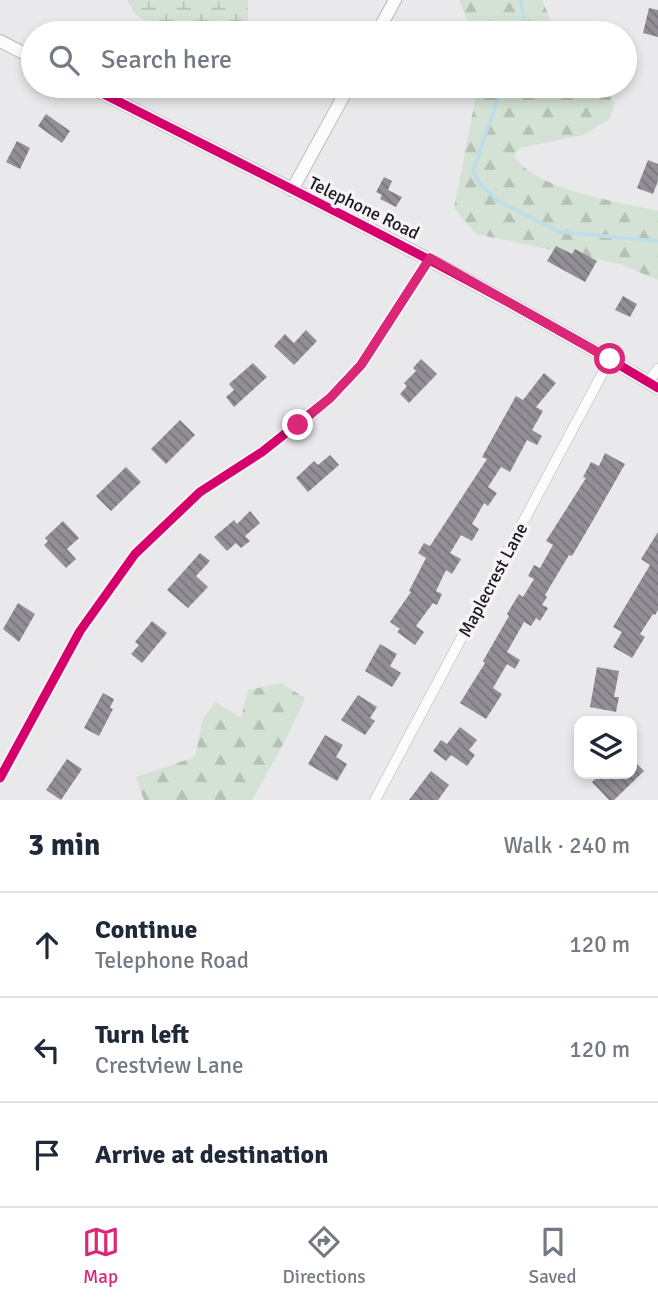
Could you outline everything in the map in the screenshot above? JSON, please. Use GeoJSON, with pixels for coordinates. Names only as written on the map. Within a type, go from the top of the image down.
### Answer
{"type":"FeatureCollection","features":[{"type":"Feature","properties":{"kind":"street"},"geometry":{"type":"LineString","coordinates":[[384,21],[395,0]]}},
{"type":"Feature","properties":{"kind":"street"},"geometry":{"type":"LineString","coordinates":[[0,41],[21,52]]}},
{"type":"Feature","properties":{"kind":"street","name":"Telephone Road"},"geometry":{"type":"LineString","coordinates":[[112,98],[430,258],[653,386]]}},
{"type":"Feature","properties":{"kind":"street"},"geometry":{"type":"LineString","coordinates":[[292,190],[342,98]]}},
{"type":"Feature","properties":{"kind":"street"},"geometry":{"type":"LineString","coordinates":[[0,778],[80,631],[135,554],[200,492],[262,452],[330,398],[361,365],[430,258]]}},
{"type":"Feature","properties":{"kind":"street","name":"Maplecrest Lane"},"geometry":{"type":"LineString","coordinates":[[375,800],[610,359]]}},
{"type":"Feature","properties":{"kind":"street"},"geometry":{"type":"LineString","coordinates":[[653,386],[658,369]]}},
{"type":"Feature","properties":{"kind":"green space"},"geometry":{"type":"Polygon","coordinates":[[[127,0],[248,0],[248,21],[146,21],[135,14],[127,0]]]}},
{"type":"Feature","properties":{"kind":"green space"},"geometry":{"type":"Polygon","coordinates":[[[459,0],[542,0],[551,21],[467,21],[459,0]]]}},
{"type":"Feature","properties":{"kind":"green space"},"geometry":{"type":"Polygon","coordinates":[[[476,98],[611,98],[615,103],[610,119],[583,135],[520,148],[514,155],[524,167],[558,186],[601,199],[658,211],[658,280],[620,264],[476,234],[454,208],[476,98]]]}},
{"type":"Feature","properties":{"kind":"green space"},"geometry":{"type":"Polygon","coordinates":[[[281,683],[305,698],[252,800],[144,800],[136,777],[195,757],[203,718],[216,702],[241,718],[248,690],[281,683]]]}},
{"type":"Feature","properties":{"kind":"building"},"geometry":{"type":"Polygon","coordinates":[[[649,8],[658,10],[658,37],[643,33],[649,8]]]}},
{"type":"Feature","properties":{"kind":"building"},"geometry":{"type":"Polygon","coordinates":[[[46,114],[70,131],[62,143],[38,126],[46,114]]]}},
{"type":"Feature","properties":{"kind":"building"},"geometry":{"type":"Polygon","coordinates":[[[17,141],[30,148],[20,169],[6,162],[17,141]]]}},
{"type":"Feature","properties":{"kind":"building"},"geometry":{"type":"Polygon","coordinates":[[[648,160],[658,164],[658,181],[653,194],[637,188],[648,160]]]}},
{"type":"Feature","properties":{"kind":"building"},"geometry":{"type":"Polygon","coordinates":[[[384,177],[392,181],[388,190],[402,197],[396,207],[380,199],[382,195],[376,192],[384,177]]]}},
{"type":"Feature","properties":{"kind":"building"},"geometry":{"type":"Polygon","coordinates":[[[556,246],[572,254],[575,249],[597,261],[585,282],[547,261],[556,246]]]}},
{"type":"Feature","properties":{"kind":"building"},"geometry":{"type":"Polygon","coordinates":[[[623,296],[637,304],[630,317],[615,310],[623,296]]]}},
{"type":"Feature","properties":{"kind":"building"},"geometry":{"type":"Polygon","coordinates":[[[306,330],[317,341],[294,365],[274,346],[285,334],[294,343],[306,330]]]}},
{"type":"Feature","properties":{"kind":"building"},"geometry":{"type":"Polygon","coordinates":[[[421,359],[437,374],[409,403],[400,394],[407,386],[404,383],[416,371],[413,368],[421,359]]]}},
{"type":"Feature","properties":{"kind":"building"},"geometry":{"type":"Polygon","coordinates":[[[253,363],[267,377],[234,407],[226,397],[234,390],[229,384],[253,363]]]}},
{"type":"Feature","properties":{"kind":"building"},"geometry":{"type":"Polygon","coordinates":[[[544,373],[556,383],[536,407],[543,411],[532,430],[542,436],[537,445],[527,440],[510,472],[501,467],[488,487],[497,493],[488,506],[484,503],[472,524],[479,529],[472,541],[461,535],[450,553],[461,559],[452,574],[446,570],[436,591],[442,594],[437,605],[433,603],[416,626],[424,632],[415,645],[397,632],[400,629],[390,622],[411,592],[409,591],[426,558],[418,553],[424,543],[430,546],[487,459],[482,457],[516,396],[523,400],[544,373]]]}},
{"type":"Feature","properties":{"kind":"building"},"geometry":{"type":"Polygon","coordinates":[[[180,420],[195,435],[166,464],[151,449],[180,420]]]}},
{"type":"Feature","properties":{"kind":"building"},"geometry":{"type":"Polygon","coordinates":[[[605,453],[625,464],[572,556],[569,555],[545,595],[547,597],[542,605],[548,608],[540,621],[536,618],[531,626],[524,622],[507,652],[520,660],[515,669],[507,664],[493,688],[502,694],[486,719],[460,703],[485,663],[483,661],[509,616],[507,614],[519,594],[523,597],[534,579],[528,576],[534,565],[540,568],[553,545],[546,541],[586,478],[583,477],[591,462],[599,466],[605,453]]]}},
{"type":"Feature","properties":{"kind":"building"},"geometry":{"type":"Polygon","coordinates":[[[330,455],[339,465],[308,492],[296,478],[314,461],[318,465],[330,455]]]}},
{"type":"Feature","properties":{"kind":"building"},"geometry":{"type":"Polygon","coordinates":[[[126,467],[141,482],[111,511],[96,496],[126,467]]]}},
{"type":"Feature","properties":{"kind":"building"},"geometry":{"type":"Polygon","coordinates":[[[250,511],[260,523],[245,536],[250,541],[241,548],[236,543],[227,551],[214,537],[234,520],[237,524],[250,511]]]}},
{"type":"Feature","properties":{"kind":"building"},"geometry":{"type":"Polygon","coordinates":[[[63,521],[79,538],[67,549],[76,559],[66,568],[44,545],[48,541],[45,538],[63,521]]]}},
{"type":"Feature","properties":{"kind":"building"},"geometry":{"type":"Polygon","coordinates":[[[658,532],[658,610],[640,634],[645,637],[632,658],[613,647],[622,632],[613,627],[650,565],[641,559],[658,532]]]}},
{"type":"Feature","properties":{"kind":"building"},"geometry":{"type":"Polygon","coordinates":[[[200,553],[210,561],[196,576],[208,587],[188,608],[167,590],[200,553]]]}},
{"type":"Feature","properties":{"kind":"building"},"geometry":{"type":"Polygon","coordinates":[[[18,603],[35,614],[19,642],[3,629],[18,603]]]}},
{"type":"Feature","properties":{"kind":"building"},"geometry":{"type":"Polygon","coordinates":[[[152,621],[167,633],[142,663],[131,654],[139,645],[135,642],[152,621]]]}},
{"type":"Feature","properties":{"kind":"building"},"geometry":{"type":"Polygon","coordinates":[[[380,644],[397,654],[390,666],[401,673],[392,687],[365,671],[380,644]]]}},
{"type":"Feature","properties":{"kind":"building"},"geometry":{"type":"Polygon","coordinates":[[[597,667],[619,671],[614,697],[619,697],[616,712],[590,707],[597,667]]]}},
{"type":"Feature","properties":{"kind":"building"},"geometry":{"type":"Polygon","coordinates":[[[103,693],[114,699],[110,708],[113,709],[99,736],[84,728],[103,693]]]}},
{"type":"Feature","properties":{"kind":"building"},"geometry":{"type":"Polygon","coordinates":[[[358,695],[377,707],[370,718],[375,721],[365,735],[341,720],[358,695]]]}},
{"type":"Feature","properties":{"kind":"building"},"geometry":{"type":"Polygon","coordinates":[[[460,727],[477,740],[469,750],[475,755],[467,766],[451,755],[446,761],[433,751],[441,740],[447,744],[460,727]]]}},
{"type":"Feature","properties":{"kind":"building"},"geometry":{"type":"Polygon","coordinates":[[[325,735],[343,745],[336,757],[347,764],[337,781],[308,764],[325,735]]]}},
{"type":"Feature","properties":{"kind":"building"},"geometry":{"type":"Polygon","coordinates":[[[67,759],[82,769],[61,800],[46,790],[67,759]]]}},
{"type":"Feature","properties":{"kind":"building"},"geometry":{"type":"Polygon","coordinates":[[[637,764],[644,771],[637,778],[637,764]]]}},
{"type":"Feature","properties":{"kind":"building"},"geometry":{"type":"Polygon","coordinates":[[[431,771],[449,785],[438,800],[409,800],[431,771]]]}},
{"type":"Feature","properties":{"kind":"building"},"geometry":{"type":"Polygon","coordinates":[[[595,779],[636,779],[614,800],[609,800],[592,782],[595,779]]]}},
{"type":"Feature","properties":{"kind":"waterway"},"geometry":{"type":"LineString","coordinates":[[521,0],[524,21]]}},
{"type":"Feature","properties":{"kind":"waterway"},"geometry":{"type":"LineString","coordinates":[[498,98],[473,172],[480,184],[498,201],[560,232],[658,241]]}},
{"type":"Feature","properties":{"kind":"cycle path"},"geometry":{"type":"LineString","coordinates":[[112,98],[447,270],[589,347],[658,388]]}},
{"type":"Feature","properties":{"kind":"cycle path"},"geometry":{"type":"LineString","coordinates":[[0,778],[80,631],[135,554],[200,492],[262,452],[330,398],[361,365],[430,258]]}},
{"type":"Feature","properties":{"kind":"route"},"geometry":{"type":"LineString","coordinates":[[298,425],[330,398],[361,365],[430,258],[610,359]]}}]}
